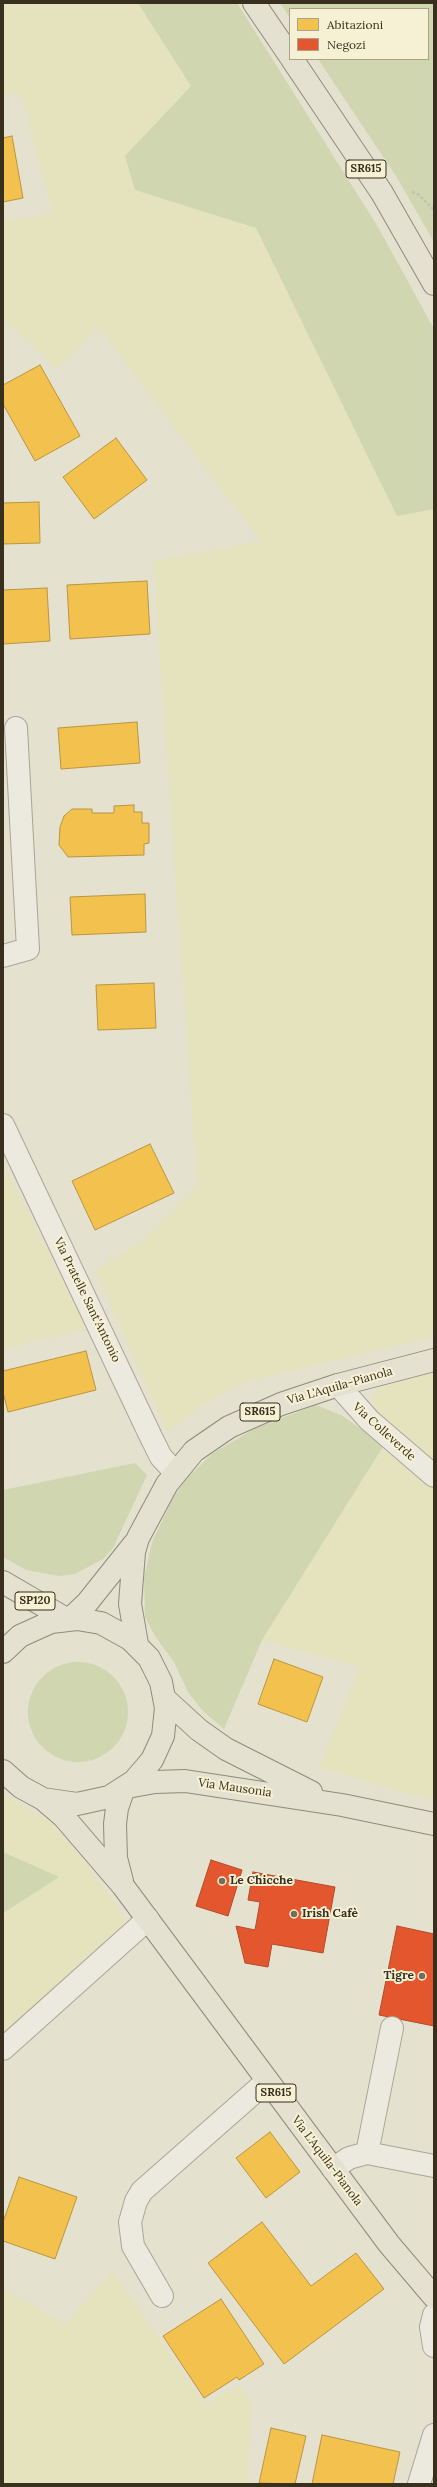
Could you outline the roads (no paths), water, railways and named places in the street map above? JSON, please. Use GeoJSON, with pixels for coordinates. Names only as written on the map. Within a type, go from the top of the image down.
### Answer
{"type":"FeatureCollection","features":[{"type":"Feature","properties":{"kind":"main road"},"geometry":{"type":"LineString","coordinates":[[254,3],[289,55]]}},
{"type":"Feature","properties":{"kind":"main road","name":"SR615"},"geometry":{"type":"LineString","coordinates":[[293,60],[382,193],[434,284]]}},
{"type":"Feature","properties":{"kind":"main road","name":"Via L'Aquila-Pianola"},"geometry":{"type":"LineString","coordinates":[[68,1620],[100,1588],[138,1538],[175,1472],[194,1451],[229,1427],[281,1404],[338,1385],[434,1360]]}},
{"type":"Feature","properties":{"kind":"main road","name":"Via L'Aquila-Pianola"},"geometry":{"type":"LineString","coordinates":[[136,1644],[131,1620],[130,1590],[132,1561],[138,1538]]}},
{"type":"Feature","properties":{"kind":"main road","name":"SP120"},"geometry":{"type":"LineString","coordinates":[[3,1582],[68,1620]]}},
{"type":"Feature","properties":{"kind":"main road"},"geometry":{"type":"LineString","coordinates":[[3,1652],[20,1636],[35,1628],[68,1620],[101,1623],[116,1630],[136,1644],[158,1673],[165,1699],[165,1726],[156,1752],[147,1768],[126,1788],[109,1797],[85,1803],[68,1804],[44,1799],[21,1788],[3,1771]]}},
{"type":"Feature","properties":{"kind":"main road","name":"Via Mausonia"},"geometry":{"type":"LineString","coordinates":[[165,1699],[199,1730],[241,1758],[283,1780],[342,1805]]}},
{"type":"Feature","properties":{"kind":"main road","name":"Via Mausonia"},"geometry":{"type":"LineString","coordinates":[[126,1788],[155,1782],[185,1781],[342,1805],[434,1824]]}},
{"type":"Feature","properties":{"kind":"main road","name":"Via L'Aquila-Pianola"},"geometry":{"type":"LineString","coordinates":[[124,1886],[116,1858],[115,1824],[117,1808],[126,1788]]}},
{"type":"Feature","properties":{"kind":"main road","name":"Via L'Aquila-Pianola"},"geometry":{"type":"LineString","coordinates":[[44,1799],[63,1816],[124,1886],[401,2260],[434,2297]]}},
{"type":"Feature","properties":{"kind":"street"},"geometry":{"type":"LineString","coordinates":[[3,956],[28,949],[16,728]]}},
{"type":"Feature","properties":{"kind":"street","name":"Via Pratelle Sant'Antonio"},"geometry":{"type":"LineString","coordinates":[[3,1125],[151,1437],[161,1457],[175,1472]]}},
{"type":"Feature","properties":{"kind":"street","name":"Via Colleverde"},"geometry":{"type":"LineString","coordinates":[[338,1385],[364,1415],[434,1476]]}},
{"type":"Feature","properties":{"kind":"street"},"geometry":{"type":"LineString","coordinates":[[3,2049],[148,1919]]}},
{"type":"Feature","properties":{"kind":"street"},"geometry":{"type":"LineString","coordinates":[[367,2153],[392,2028]]}},
{"type":"Feature","properties":{"kind":"street"},"geometry":{"type":"LineString","coordinates":[[162,2296],[133,2246],[130,2222],[136,2201],[142,2191],[267,2081]]}},
{"type":"Feature","properties":{"kind":"street"},"geometry":{"type":"LineString","coordinates":[[333,2169],[349,2158],[367,2153],[434,2166]]}},
{"type":"Feature","properties":{"kind":"street"},"geometry":{"type":"LineString","coordinates":[[434,2315],[431,2326],[434,2346]]}},
{"type":"Feature","properties":{"kind":"street"},"geometry":{"type":"LineString","coordinates":[[419,2484],[434,2434]]}},
{"type":"Feature","properties":{"kind":"place","name":"Le Chicche"},"geometry":{"type":"Point","coordinates":[222,1881]}},
{"type":"Feature","properties":{"kind":"place","name":"Irish Cafè"},"geometry":{"type":"Point","coordinates":[294,1914]}},
{"type":"Feature","properties":{"kind":"place","name":"Tigre"},"geometry":{"type":"Point","coordinates":[422,1976]}}]}
